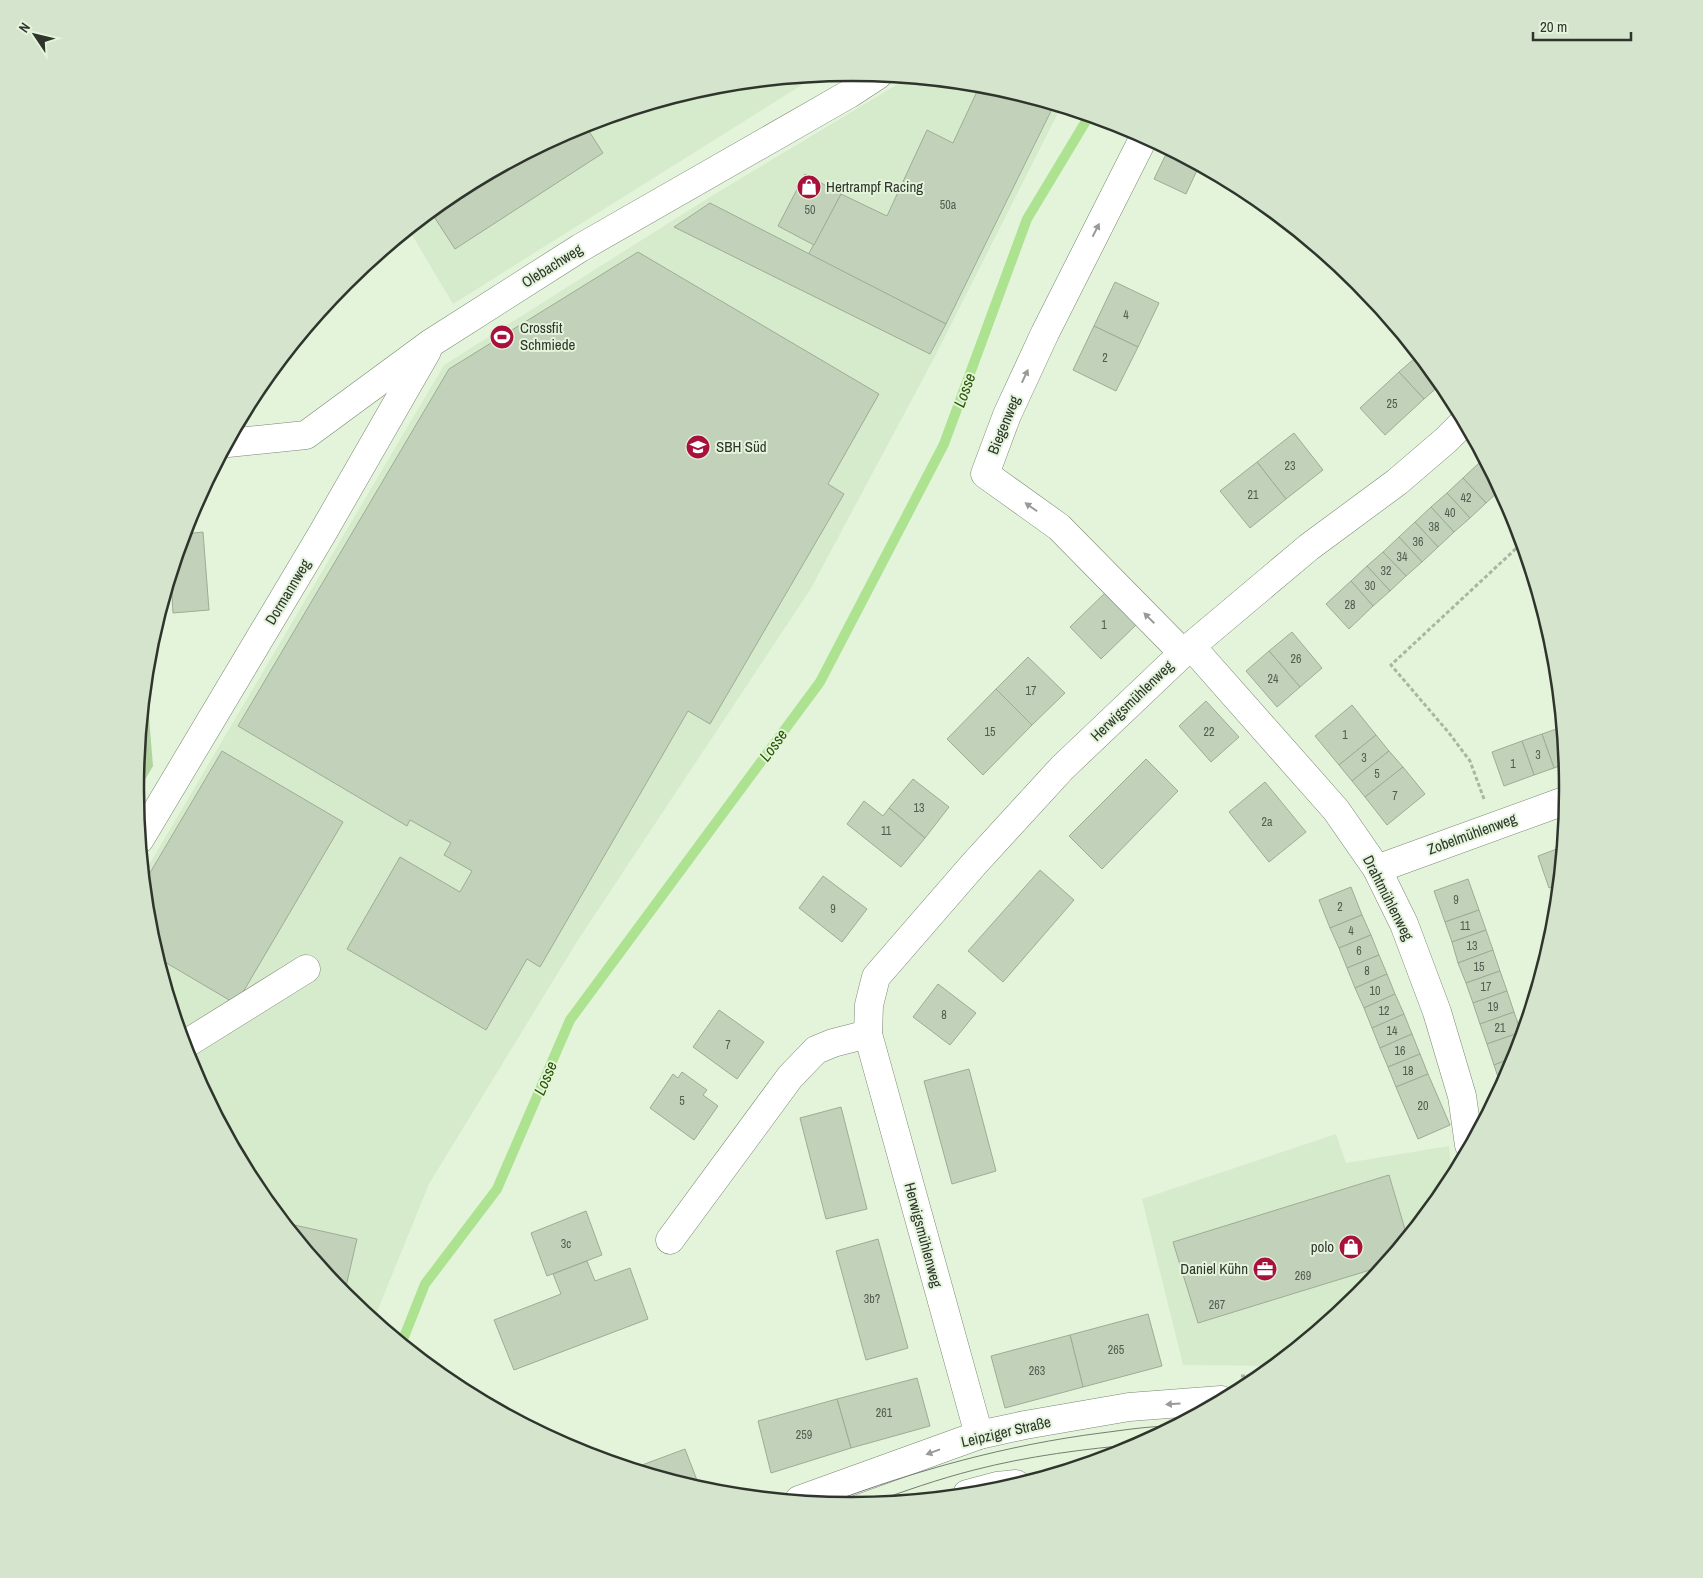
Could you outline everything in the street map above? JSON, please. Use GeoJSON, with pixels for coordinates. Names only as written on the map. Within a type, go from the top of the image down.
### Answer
{"type":"FeatureCollection","features":[{"type":"Feature","properties":{"kind":"street","name":"Olebachweg"},"geometry":{"type":"LineString","coordinates":[[235,443],[306,435],[432,343],[580,248],[845,84]]}},
{"type":"Feature","properties":{"kind":"street","name":"Biegenweg"},"geometry":{"type":"LineString","coordinates":[[1141,143],[1044,333],[1007,415],[985,474],[1059,527],[1187,649]]}},
{"type":"Feature","properties":{"kind":"street","name":"Dormannweg"},"geometry":{"type":"LineString","coordinates":[[145,831],[322,534],[432,343]]}},
{"type":"Feature","properties":{"kind":"street","name":"Herwigsmühlenweg"},"geometry":{"type":"LineString","coordinates":[[978,1435],[868,1034],[869,1005],[876,977],[926,918],[1062,768],[1187,649],[1309,547],[1397,482],[1459,427]]}},
{"type":"Feature","properties":{"kind":"street","name":"Drahtmühlenweg"},"geometry":{"type":"LineString","coordinates":[[1187,649],[1336,810],[1377,868],[1404,924],[1437,1012],[1462,1096],[1468,1135]]}},
{"type":"Feature","properties":{"kind":"street","name":"Zobelmühlenweg"},"geometry":{"type":"LineString","coordinates":[[1377,868],[1559,803]]}},
{"type":"Feature","properties":{"kind":"street"},"geometry":{"type":"LineString","coordinates":[[191,1041],[306,969]]}},
{"type":"Feature","properties":{"kind":"street"},"geometry":{"type":"LineString","coordinates":[[670,1240],[790,1077],[816,1050],[833,1043],[868,1034]]}},
{"type":"Feature","properties":{"kind":"street","name":"Leipziger Straße"},"geometry":{"type":"LineString","coordinates":[[812,1495],[978,1435],[1129,1407],[1206,1401]]}},
{"type":"Feature","properties":{"kind":"path"},"geometry":{"type":"LineString","coordinates":[[1494,826],[1470,761],[1449,733],[1391,665],[1517,548]]}},
{"type":"Feature","properties":{"kind":"shaded area"},"geometry":{"type":"Polygon","coordinates":[[[805,83],[453,304],[412,235],[458,201],[538,154],[624,119],[668,105],[713,95],[759,87],[805,83]]]}},
{"type":"Feature","properties":{"kind":"shaded area"},"geometry":{"type":"Polygon","coordinates":[[[899,83],[944,87],[990,95],[1058,112],[932,362],[810,590],[578,940],[429,1184],[376,1313],[319,1256],[290,1220],[263,1182],[217,1102],[181,1016],[168,972],[157,927],[148,866],[444,365],[705,200],[899,83]]]}},
{"type":"Feature","properties":{"kind":"shaded area"},"geometry":{"type":"Polygon","coordinates":[[[148,711],[153,766],[144,781],[145,743],[148,711]]]}},
{"type":"Feature","properties":{"kind":"shaded area"},"geometry":{"type":"Polygon","coordinates":[[[1336,1134],[1346,1163],[1449,1146],[1451,1164],[1413,1220],[1384,1256],[1318,1321],[1260,1366],[1183,1365],[1142,1199],[1336,1134]]]}},
{"type":"Feature","properties":{"kind":"building"},"geometry":{"type":"Polygon","coordinates":[[[976,93],[1051,110],[946,324],[808,255],[841,194],[887,216],[927,130],[953,143],[976,93]]]}},
{"type":"Feature","properties":{"kind":"building"},"geometry":{"type":"Polygon","coordinates":[[[589,132],[603,153],[455,249],[435,218],[498,176],[538,154],[589,132]]]}},
{"type":"Feature","properties":{"kind":"building"},"geometry":{"type":"Polygon","coordinates":[[[1166,154],[1197,171],[1186,194],[1154,179],[1166,154]]]}},
{"type":"Feature","properties":{"kind":"building"},"geometry":{"type":"Polygon","coordinates":[[[805,174],[841,194],[814,245],[778,226],[805,174]]]}},
{"type":"Feature","properties":{"kind":"building"},"geometry":{"type":"Polygon","coordinates":[[[710,203],[946,324],[930,354],[674,227],[710,203]]]}},
{"type":"Feature","properties":{"kind":"building"},"geometry":{"type":"Polygon","coordinates":[[[638,252],[879,394],[828,484],[844,494],[710,724],[688,711],[540,967],[527,959],[486,1030],[347,949],[400,857],[460,892],[472,871],[444,855],[451,843],[410,820],[407,826],[238,726],[449,369],[638,252]]]}},
{"type":"Feature","properties":{"kind":"building"},"geometry":{"type":"Polygon","coordinates":[[[1115,282],[1159,303],[1138,347],[1094,326],[1115,282]]]}},
{"type":"Feature","properties":{"kind":"building"},"geometry":{"type":"Polygon","coordinates":[[[1094,326],[1138,347],[1116,391],[1073,370],[1094,326]]]}},
{"type":"Feature","properties":{"kind":"building"},"geometry":{"type":"Polygon","coordinates":[[[1414,359],[1435,389],[1424,399],[1399,372],[1414,359]]]}},
{"type":"Feature","properties":{"kind":"building"},"geometry":{"type":"Polygon","coordinates":[[[1399,372],[1424,399],[1385,435],[1360,408],[1399,372]]]}},
{"type":"Feature","properties":{"kind":"building"},"geometry":{"type":"Polygon","coordinates":[[[1294,433],[1323,470],[1286,499],[1257,462],[1294,433]]]}},
{"type":"Feature","properties":{"kind":"building"},"geometry":{"type":"Polygon","coordinates":[[[1257,462],[1286,499],[1250,528],[1220,491],[1257,462]]]}},
{"type":"Feature","properties":{"kind":"building"},"geometry":{"type":"Polygon","coordinates":[[[1479,463],[1495,495],[1486,503],[1463,478],[1479,463]]]}},
{"type":"Feature","properties":{"kind":"building"},"geometry":{"type":"Polygon","coordinates":[[[1463,478],[1486,503],[1470,518],[1447,493],[1463,478]]]}},
{"type":"Feature","properties":{"kind":"building"},"geometry":{"type":"Polygon","coordinates":[[[1447,493],[1470,518],[1454,532],[1431,507],[1447,493]]]}},
{"type":"Feature","properties":{"kind":"building"},"geometry":{"type":"Polygon","coordinates":[[[1431,507],[1454,532],[1438,547],[1415,522],[1431,507]]]}},
{"type":"Feature","properties":{"kind":"building"},"geometry":{"type":"Polygon","coordinates":[[[1415,522],[1438,547],[1422,562],[1399,537],[1415,522]]]}},
{"type":"Feature","properties":{"kind":"building"},"geometry":{"type":"Polygon","coordinates":[[[203,532],[209,610],[173,613],[172,593],[192,533],[203,532]]]}},
{"type":"Feature","properties":{"kind":"building"},"geometry":{"type":"Polygon","coordinates":[[[1399,537],[1422,562],[1406,576],[1383,552],[1399,537]]]}},
{"type":"Feature","properties":{"kind":"building"},"geometry":{"type":"Polygon","coordinates":[[[1383,552],[1406,576],[1390,591],[1367,566],[1383,552]]]}},
{"type":"Feature","properties":{"kind":"building"},"geometry":{"type":"Polygon","coordinates":[[[1367,566],[1390,591],[1373,606],[1351,581],[1367,566]]]}},
{"type":"Feature","properties":{"kind":"building"},"geometry":{"type":"Polygon","coordinates":[[[1351,581],[1373,606],[1349,629],[1326,604],[1351,581]]]}},
{"type":"Feature","properties":{"kind":"building"},"geometry":{"type":"Polygon","coordinates":[[[1107,591],[1138,623],[1101,659],[1070,627],[1107,591]]]}},
{"type":"Feature","properties":{"kind":"building"},"geometry":{"type":"Polygon","coordinates":[[[1292,632],[1322,668],[1300,687],[1269,651],[1292,632]]]}},
{"type":"Feature","properties":{"kind":"building"},"geometry":{"type":"Polygon","coordinates":[[[1269,651],[1300,687],[1277,707],[1246,671],[1269,651]]]}},
{"type":"Feature","properties":{"kind":"building"},"geometry":{"type":"Polygon","coordinates":[[[1028,657],[1065,693],[1032,725],[996,689],[1028,657]]]}},
{"type":"Feature","properties":{"kind":"building"},"geometry":{"type":"Polygon","coordinates":[[[996,689],[1032,725],[983,775],[947,739],[996,689]]]}},
{"type":"Feature","properties":{"kind":"building"},"geometry":{"type":"Polygon","coordinates":[[[1206,701],[1239,737],[1211,762],[1179,726],[1206,701]]]}},
{"type":"Feature","properties":{"kind":"building"},"geometry":{"type":"Polygon","coordinates":[[[1352,705],[1376,735],[1339,765],[1315,736],[1352,705]]]}},
{"type":"Feature","properties":{"kind":"building"},"geometry":{"type":"Polygon","coordinates":[[[1556,729],[1559,766],[1554,768],[1542,734],[1556,729]]]}},
{"type":"Feature","properties":{"kind":"building"},"geometry":{"type":"Polygon","coordinates":[[[1542,734],[1554,768],[1534,775],[1522,741],[1542,734]]]}},
{"type":"Feature","properties":{"kind":"building"},"geometry":{"type":"Polygon","coordinates":[[[1376,735],[1389,751],[1352,781],[1339,765],[1376,735]]]}},
{"type":"Feature","properties":{"kind":"building"},"geometry":{"type":"Polygon","coordinates":[[[1522,741],[1534,775],[1504,786],[1492,752],[1522,741]]]}},
{"type":"Feature","properties":{"kind":"building"},"geometry":{"type":"Polygon","coordinates":[[[222,751],[343,822],[236,1004],[166,963],[157,927],[149,874],[222,751]]]}},
{"type":"Feature","properties":{"kind":"building"},"geometry":{"type":"Polygon","coordinates":[[[1389,751],[1403,767],[1365,797],[1352,781],[1389,751]]]}},
{"type":"Feature","properties":{"kind":"building"},"geometry":{"type":"Polygon","coordinates":[[[1146,759],[1178,791],[1102,869],[1069,836],[1146,759]]]}},
{"type":"Feature","properties":{"kind":"building"},"geometry":{"type":"Polygon","coordinates":[[[1403,767],[1425,794],[1387,825],[1365,797],[1403,767]]]}},
{"type":"Feature","properties":{"kind":"building"},"geometry":{"type":"Polygon","coordinates":[[[913,779],[949,807],[925,838],[889,808],[913,779]]]}},
{"type":"Feature","properties":{"kind":"building"},"geometry":{"type":"Polygon","coordinates":[[[1265,782],[1306,832],[1269,862],[1229,812],[1265,782]]]}},
{"type":"Feature","properties":{"kind":"building"},"geometry":{"type":"Polygon","coordinates":[[[864,801],[883,816],[889,808],[925,838],[901,867],[847,824],[864,801]]]}},
{"type":"Feature","properties":{"kind":"building"},"geometry":{"type":"Polygon","coordinates":[[[1556,849],[1552,887],[1549,888],[1538,856],[1556,849]]]}},
{"type":"Feature","properties":{"kind":"building"},"geometry":{"type":"Polygon","coordinates":[[[1040,870],[1074,900],[1003,982],[968,951],[1040,870]]]}},
{"type":"Feature","properties":{"kind":"building"},"geometry":{"type":"Polygon","coordinates":[[[823,876],[867,909],[842,942],[799,908],[823,876]]]}},
{"type":"Feature","properties":{"kind":"building"},"geometry":{"type":"Polygon","coordinates":[[[1468,879],[1479,910],[1445,922],[1434,891],[1468,879]]]}},
{"type":"Feature","properties":{"kind":"building"},"geometry":{"type":"Polygon","coordinates":[[[1351,887],[1362,915],[1330,928],[1319,900],[1351,887]]]}},
{"type":"Feature","properties":{"kind":"building"},"geometry":{"type":"Polygon","coordinates":[[[1479,910],[1486,930],[1452,942],[1445,922],[1479,910]]]}},
{"type":"Feature","properties":{"kind":"building"},"geometry":{"type":"Polygon","coordinates":[[[1362,915],[1371,935],[1339,948],[1330,928],[1362,915]]]}},
{"type":"Feature","properties":{"kind":"building"},"geometry":{"type":"Polygon","coordinates":[[[1486,930],[1493,950],[1458,963],[1452,942],[1486,930]]]}},
{"type":"Feature","properties":{"kind":"building"},"geometry":{"type":"Polygon","coordinates":[[[1371,935],[1379,955],[1347,968],[1339,948],[1371,935]]]}},
{"type":"Feature","properties":{"kind":"building"},"geometry":{"type":"Polygon","coordinates":[[[1493,950],[1500,971],[1466,983],[1458,963],[1493,950]]]}},
{"type":"Feature","properties":{"kind":"building"},"geometry":{"type":"Polygon","coordinates":[[[1379,955],[1387,974],[1355,988],[1347,968],[1379,955]]]}},
{"type":"Feature","properties":{"kind":"building"},"geometry":{"type":"Polygon","coordinates":[[[1500,971],[1507,991],[1473,1003],[1466,983],[1500,971]]]}},
{"type":"Feature","properties":{"kind":"building"},"geometry":{"type":"Polygon","coordinates":[[[1387,974],[1395,994],[1364,1008],[1355,988],[1387,974]]]}},
{"type":"Feature","properties":{"kind":"building"},"geometry":{"type":"Polygon","coordinates":[[[938,984],[976,1013],[950,1045],[913,1017],[938,984]]]}},
{"type":"Feature","properties":{"kind":"building"},"geometry":{"type":"Polygon","coordinates":[[[1507,991],[1514,1012],[1480,1024],[1473,1003],[1507,991]]]}},
{"type":"Feature","properties":{"kind":"building"},"geometry":{"type":"Polygon","coordinates":[[[1395,994],[1404,1014],[1372,1028],[1364,1008],[1395,994]]]}},
{"type":"Feature","properties":{"kind":"building"},"geometry":{"type":"Polygon","coordinates":[[[719,1010],[764,1042],[737,1079],[693,1047],[719,1010]]]}},
{"type":"Feature","properties":{"kind":"building"},"geometry":{"type":"Polygon","coordinates":[[[1514,1012],[1519,1025],[1515,1034],[1487,1044],[1480,1024],[1514,1012]]]}},
{"type":"Feature","properties":{"kind":"building"},"geometry":{"type":"Polygon","coordinates":[[[1404,1014],[1412,1034],[1380,1048],[1372,1028],[1404,1014]]]}},
{"type":"Feature","properties":{"kind":"building"},"geometry":{"type":"Polygon","coordinates":[[[1412,1034],[1420,1054],[1388,1067],[1380,1048],[1412,1034]]]}},
{"type":"Feature","properties":{"kind":"building"},"geometry":{"type":"Polygon","coordinates":[[[1515,1034],[1505,1061],[1494,1065],[1487,1044],[1515,1034]]]}},
{"type":"Feature","properties":{"kind":"building"},"geometry":{"type":"Polygon","coordinates":[[[1420,1054],[1428,1074],[1396,1087],[1388,1067],[1420,1054]]]}},
{"type":"Feature","properties":{"kind":"building"},"geometry":{"type":"Polygon","coordinates":[[[1505,1061],[1498,1076],[1494,1065],[1505,1061]]]}},
{"type":"Feature","properties":{"kind":"building"},"geometry":{"type":"Polygon","coordinates":[[[969,1069],[996,1171],[952,1184],[924,1081],[969,1069]]]}},
{"type":"Feature","properties":{"kind":"building"},"geometry":{"type":"Polygon","coordinates":[[[682,1072],[707,1090],[703,1095],[718,1106],[694,1140],[650,1108],[673,1074],[678,1078],[682,1072]]]}},
{"type":"Feature","properties":{"kind":"building"},"geometry":{"type":"Polygon","coordinates":[[[1428,1074],[1450,1125],[1418,1139],[1396,1087],[1428,1074]]]}},
{"type":"Feature","properties":{"kind":"building"},"geometry":{"type":"Polygon","coordinates":[[[841,1107],[867,1209],[826,1219],[800,1118],[841,1107]]]}},
{"type":"Feature","properties":{"kind":"building"},"geometry":{"type":"Polygon","coordinates":[[[1389,1175],[1405,1230],[1371,1270],[1198,1323],[1173,1242],[1389,1175]]]}},
{"type":"Feature","properties":{"kind":"building"},"geometry":{"type":"Polygon","coordinates":[[[586,1211],[602,1255],[547,1276],[531,1233],[586,1211]]]}},
{"type":"Feature","properties":{"kind":"building"},"geometry":{"type":"Polygon","coordinates":[[[294,1225],[357,1239],[346,1284],[319,1256],[294,1225]]]}},
{"type":"Feature","properties":{"kind":"building"},"geometry":{"type":"Polygon","coordinates":[[[878,1239],[908,1348],[866,1360],[836,1251],[878,1239]]]}},
{"type":"Feature","properties":{"kind":"building"},"geometry":{"type":"Polygon","coordinates":[[[587,1261],[595,1281],[630,1268],[648,1319],[514,1370],[494,1320],[561,1294],[553,1274],[587,1261]]]}},
{"type":"Feature","properties":{"kind":"building"},"geometry":{"type":"Polygon","coordinates":[[[1148,1314],[1162,1366],[1083,1387],[1070,1335],[1148,1314]]]}},
{"type":"Feature","properties":{"kind":"building"},"geometry":{"type":"Polygon","coordinates":[[[1070,1335],[1083,1387],[1005,1408],[991,1356],[1070,1335]]]}},
{"type":"Feature","properties":{"kind":"building"},"geometry":{"type":"Polygon","coordinates":[[[917,1378],[930,1426],[851,1448],[837,1399],[917,1378]]]}},
{"type":"Feature","properties":{"kind":"building"},"geometry":{"type":"Polygon","coordinates":[[[837,1399],[851,1448],[771,1473],[758,1421],[837,1399]]]}},
{"type":"Feature","properties":{"kind":"building"},"geometry":{"type":"Polygon","coordinates":[[[685,1449],[697,1479],[668,1473],[642,1465],[685,1449]]]}},
{"type":"Feature","properties":{"kind":"waterway","name":"Losse"},"geometry":{"type":"LineString","coordinates":[[404,1336],[425,1284],[497,1189],[570,1020],[820,682],[944,444],[1027,219],[1086,121]]}},
{"type":"Feature","properties":{"kind":"tram line"},"geometry":{"type":"LineString","coordinates":[[846,1497],[963,1460],[1031,1444],[1137,1428],[1159,1427]]}},
{"type":"Feature","properties":{"kind":"tram line"},"geometry":{"type":"LineString","coordinates":[[894,1495],[935,1481],[994,1465],[1112,1447]]}},
{"type":"Feature","properties":{"kind":"place","name":"Hertrampf Racing"},"geometry":{"type":"Point","coordinates":[809,187]}},
{"type":"Feature","properties":{"kind":"place","name":"Crossfit Schmiede"},"geometry":{"type":"Point","coordinates":[502,337]}},
{"type":"Feature","properties":{"kind":"place","name":"SBH Süd"},"geometry":{"type":"Point","coordinates":[698,447]}},
{"type":"Feature","properties":{"kind":"place","name":"polo"},"geometry":{"type":"Point","coordinates":[1351,1247]}},
{"type":"Feature","properties":{"kind":"place","name":"Daniel Kühn"},"geometry":{"type":"Point","coordinates":[1265,1269]}}]}
